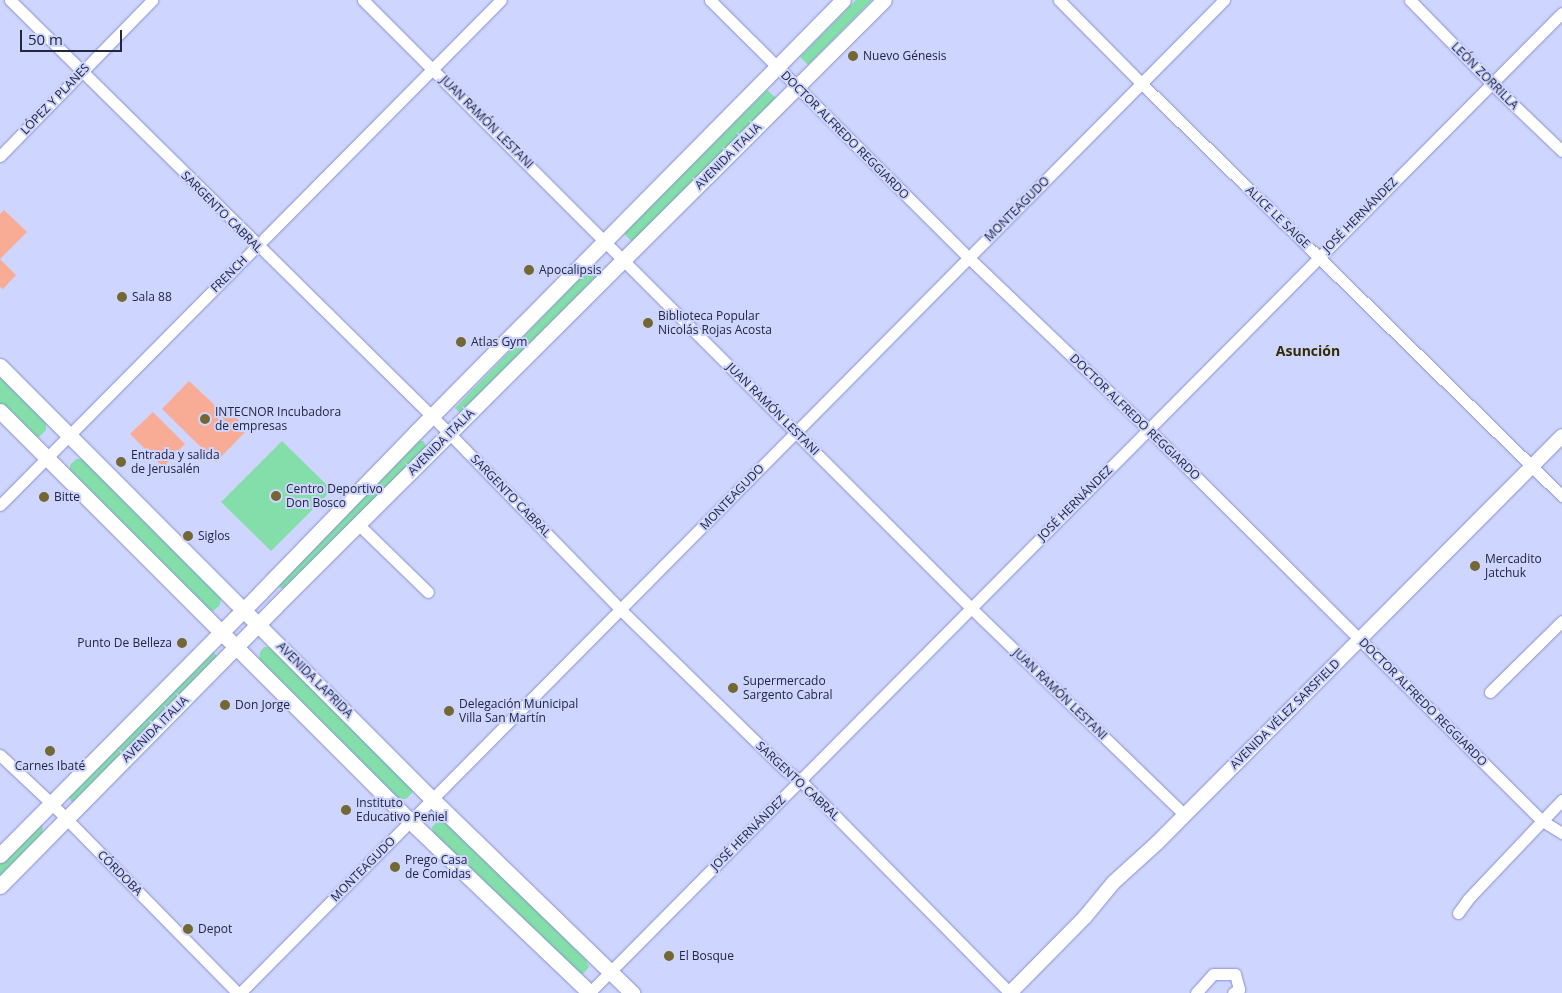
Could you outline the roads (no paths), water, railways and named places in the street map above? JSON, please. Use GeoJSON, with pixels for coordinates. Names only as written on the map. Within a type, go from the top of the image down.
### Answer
{"type":"FeatureCollection","features":[{"type":"Feature","properties":{"kind":"main road","name":"AVENIDA ITALIA"},"geometry":{"type":"LineString","coordinates":[[0,855],[244,610],[776,66],[843,0]]}},
{"type":"Feature","properties":{"kind":"main road","name":"AVENIDA ITALIA"},"geometry":{"type":"LineString","coordinates":[[0,886],[237,646],[884,0]]}},
{"type":"Feature","properties":{"kind":"main road","name":"AVENIDA LAPRIDA"},"geometry":{"type":"LineString","coordinates":[[0,366],[432,798],[632,993]]}},
{"type":"Feature","properties":{"kind":"main road"},"geometry":{"type":"LineString","coordinates":[[0,411],[410,821],[589,993]]}},
{"type":"Feature","properties":{"kind":"street","name":"SARGENTO CABRAL"},"geometry":{"type":"LineString","coordinates":[[10,0],[80,72],[449,434],[621,610],[785,770],[800,780],[1010,993]]}},
{"type":"Feature","properties":{"kind":"street","name":"LÓPEZ Y PLANES"},"geometry":{"type":"LineString","coordinates":[[0,156],[152,0]]}},
{"type":"Feature","properties":{"kind":"street","name":"JUAN RAMÓN LESTANI"},"geometry":{"type":"LineString","coordinates":[[363,0],[433,68],[622,261],[797,431],[970,607],[1186,814]]}},
{"type":"Feature","properties":{"kind":"street","name":"FRENCH"},"geometry":{"type":"LineString","coordinates":[[0,505],[68,434],[501,0]]}},
{"type":"Feature","properties":{"kind":"street","name":"DOCTOR ALFREDO REGGIARDO"},"geometry":{"type":"LineString","coordinates":[[710,0],[969,258],[1148,429],[1360,638],[1541,820],[1562,833]]}},
{"type":"Feature","properties":{"kind":"street","name":"ALICE LE SAIGE"},"geometry":{"type":"LineString","coordinates":[[1059,0],[1140,83],[1562,496]]}},
{"type":"Feature","properties":{"kind":"street","name":"MONTEAGUDO"},"geometry":{"type":"LineString","coordinates":[[239,993],[1224,0]]}},
{"type":"Feature","properties":{"kind":"street","name":"LEÓN ZORRILLA"},"geometry":{"type":"LineString","coordinates":[[1410,0],[1562,151]]}},
{"type":"Feature","properties":{"kind":"street","name":"JOSÉ HERNÁNDEZ"},"geometry":{"type":"LineString","coordinates":[[589,993],[970,607],[1562,13]]}},
{"type":"Feature","properties":{"kind":"street","name":"AVENIDA VÉLEZ SARSFIELD"},"geometry":{"type":"LineString","coordinates":[[1010,993],[1114,882],[1186,814],[1562,436]]}},
{"type":"Feature","properties":{"kind":"street"},"geometry":{"type":"LineString","coordinates":[[359,525],[428,592]]}},
{"type":"Feature","properties":{"kind":"street"},"geometry":{"type":"LineString","coordinates":[[1490,692],[1562,621]]}},
{"type":"Feature","properties":{"kind":"street","name":"CÓRDOBA"},"geometry":{"type":"LineString","coordinates":[[0,755],[51,803],[239,993]]}},
{"type":"Feature","properties":{"kind":"street"},"geometry":{"type":"LineString","coordinates":[[1458,913],[1468,899],[1562,800]]}},
{"type":"Feature","properties":{"kind":"street"},"geometry":{"type":"LineString","coordinates":[[1200,992],[1213,974],[1234,974],[1239,989],[1234,993]]}},
{"type":"Feature","properties":{"kind":"place","name":"Nuevo Génesis"},"geometry":{"type":"Point","coordinates":[853,56]}},
{"type":"Feature","properties":{"kind":"place","name":"Apocalipsis"},"geometry":{"type":"Point","coordinates":[529,270]}},
{"type":"Feature","properties":{"kind":"place","name":"Sala 88"},"geometry":{"type":"Point","coordinates":[122,297]}},
{"type":"Feature","properties":{"kind":"place","name":"Biblioteca Popular Nicolás Rojas Acosta"},"geometry":{"type":"Point","coordinates":[648,323]}},
{"type":"Feature","properties":{"kind":"place","name":"Atlas Gym"},"geometry":{"type":"Point","coordinates":[461,342]}},
{"type":"Feature","properties":{"kind":"place","name":"INTECNOR Incubadora de empresas"},"geometry":{"type":"Point","coordinates":[205,419]}},
{"type":"Feature","properties":{"kind":"place","name":"Entrada y salida de Jerusalén"},"geometry":{"type":"Point","coordinates":[121,462]}},
{"type":"Feature","properties":{"kind":"place","name":"Centro Deportivo Don Bosco"},"geometry":{"type":"Point","coordinates":[276,496]}},
{"type":"Feature","properties":{"kind":"place","name":"Bitte"},"geometry":{"type":"Point","coordinates":[44,497]}},
{"type":"Feature","properties":{"kind":"place","name":"Siglos"},"geometry":{"type":"Point","coordinates":[188,536]}},
{"type":"Feature","properties":{"kind":"place","name":"Mercadito Jatchuk"},"geometry":{"type":"Point","coordinates":[1475,566]}},
{"type":"Feature","properties":{"kind":"place","name":"Punto De Belleza"},"geometry":{"type":"Point","coordinates":[182,643]}},
{"type":"Feature","properties":{"kind":"place","name":"Supermercado Sargento Cabral"},"geometry":{"type":"Point","coordinates":[733,688]}},
{"type":"Feature","properties":{"kind":"place","name":"Don Jorge"},"geometry":{"type":"Point","coordinates":[225,705]}},
{"type":"Feature","properties":{"kind":"place","name":"Delegación Municipal Villa San Martín"},"geometry":{"type":"Point","coordinates":[449,711]}},
{"type":"Feature","properties":{"kind":"place","name":"Carnes Ibaté"},"geometry":{"type":"Point","coordinates":[50,751]}},
{"type":"Feature","properties":{"kind":"place","name":"Instituto Educativo Peniel"},"geometry":{"type":"Point","coordinates":[346,810]}},
{"type":"Feature","properties":{"kind":"place","name":"Prego Casa de Comidas"},"geometry":{"type":"Point","coordinates":[395,867]}},
{"type":"Feature","properties":{"kind":"place","name":"Depot"},"geometry":{"type":"Point","coordinates":[188,929]}},
{"type":"Feature","properties":{"kind":"place","name":"El Bosque"},"geometry":{"type":"Point","coordinates":[669,956]}},
{"type":"Feature","properties":{"kind":"district","name":"Asunción"},"geometry":{"type":"Point","coordinates":[1308,351]}}]}
